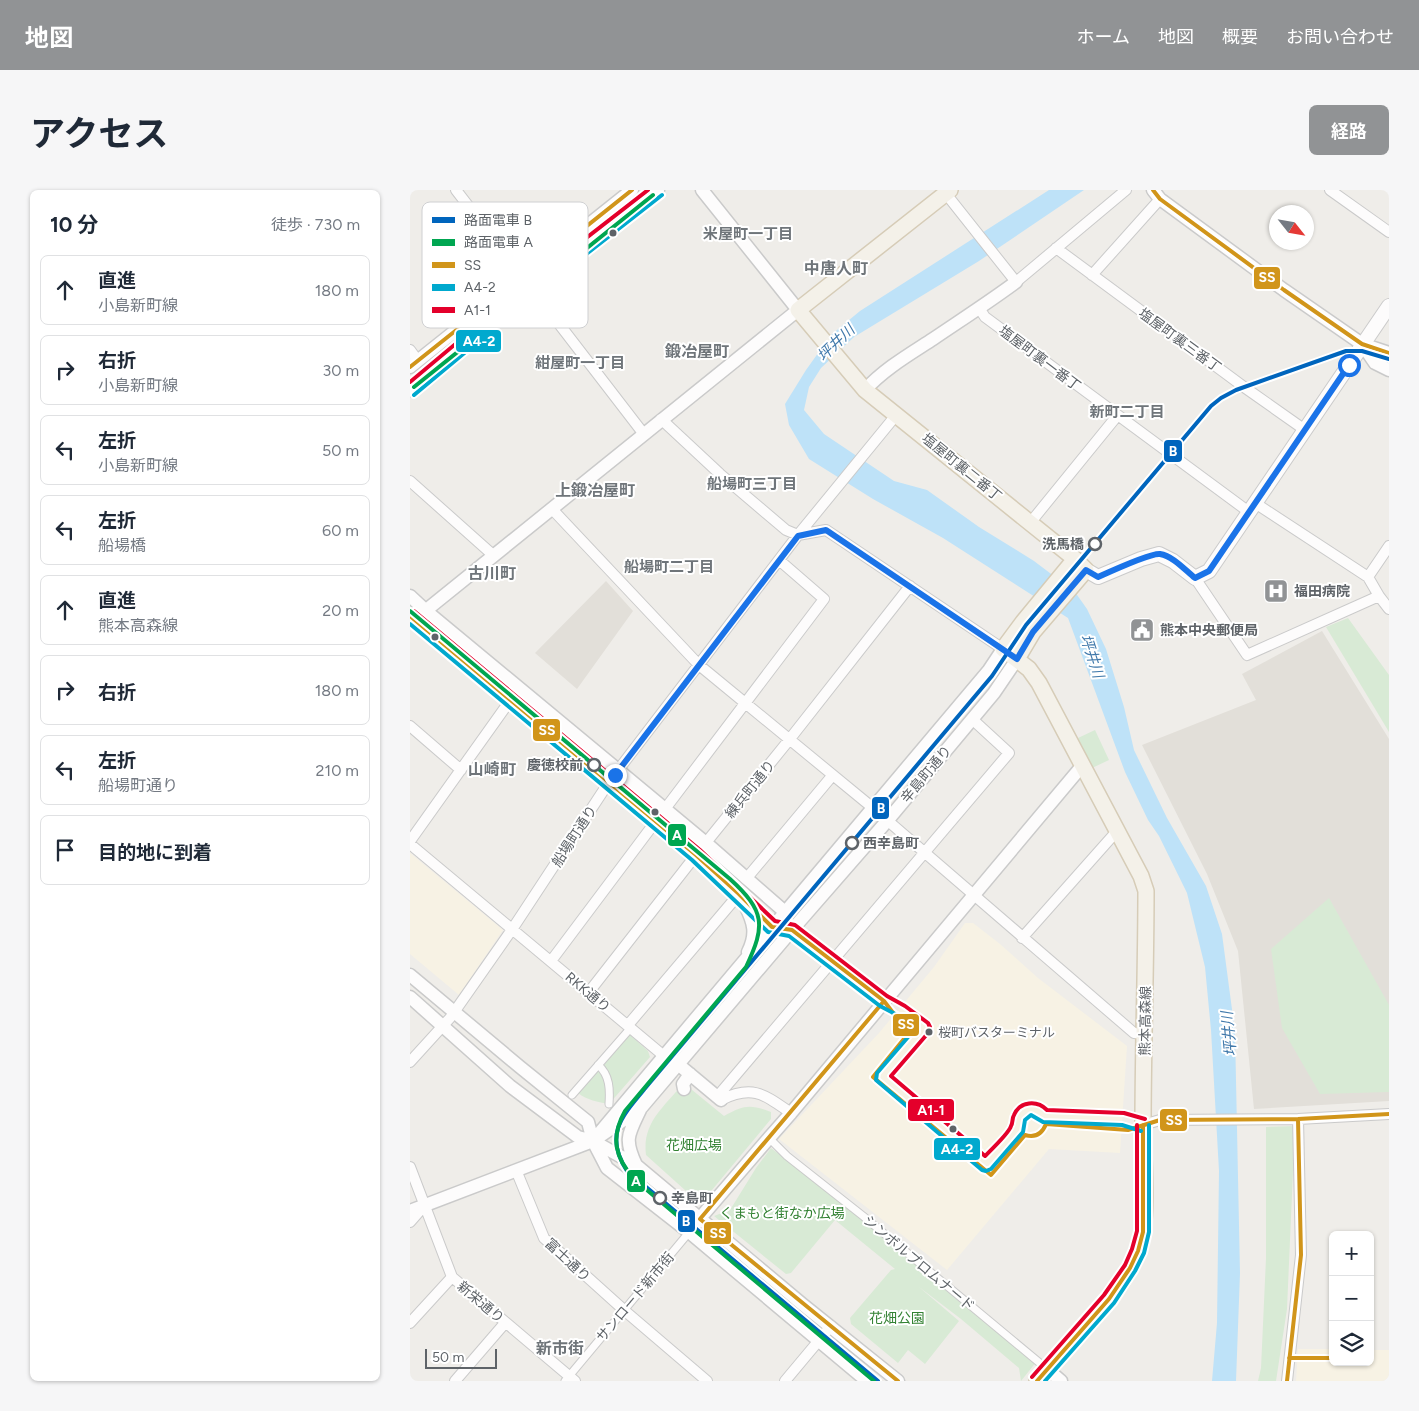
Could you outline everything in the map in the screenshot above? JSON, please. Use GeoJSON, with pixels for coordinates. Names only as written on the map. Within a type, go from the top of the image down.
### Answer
{"type":"FeatureCollection","features":[{"type":"Feature","properties":{"kind":"main road"},"geometry":{"type":"LineString","coordinates":[[798,310],[947,191]]}},
{"type":"Feature","properties":{"kind":"main road"},"geometry":{"type":"LineString","coordinates":[[1067,580],[1086,570],[1098,577],[1141,559],[1159,554],[1174,561],[1195,578],[1209,571],[1389,306]]}},
{"type":"Feature","properties":{"kind":"main road","name":"塩屋町裏二番丁"},"geometry":{"type":"LineString","coordinates":[[798,310],[865,390],[897,414],[1086,570]]}},
{"type":"Feature","properties":{"kind":"main road"},"geometry":{"type":"LineString","coordinates":[[1003,649],[1028,627],[1067,580],[1075,559]]}},
{"type":"Feature","properties":{"kind":"main road"},"geometry":{"type":"LineString","coordinates":[[1017,659],[1028,627]]}},
{"type":"Feature","properties":{"kind":"main road","name":"熊本高森線"},"geometry":{"type":"LineString","coordinates":[[1003,649],[1029,670],[1039,683],[1140,876],[1146,891],[1143,1232],[1138,1251],[1130,1268],[1110,1299],[1036,1381]]}},
{"type":"Feature","properties":{"kind":"street"},"geometry":{"type":"LineString","coordinates":[[456,190],[465,202]]}},
{"type":"Feature","properties":{"kind":"street"},"geometry":{"type":"LineString","coordinates":[[588,224],[632,190]]}},
{"type":"Feature","properties":{"kind":"street"},"geometry":{"type":"LineString","coordinates":[[588,245],[658,190]]}},
{"type":"Feature","properties":{"kind":"street"},"geometry":{"type":"LineString","coordinates":[[702,190],[798,310],[552,509],[411,620],[696,855],[772,927],[792,930],[884,1001]]}},
{"type":"Feature","properties":{"kind":"street"},"geometry":{"type":"LineString","coordinates":[[865,390],[873,381],[916,350],[1016,282],[1126,190]]}},
{"type":"Feature","properties":{"kind":"street"},"geometry":{"type":"LineString","coordinates":[[1330,190],[1389,232]]}},
{"type":"Feature","properties":{"kind":"street"},"geometry":{"type":"LineString","coordinates":[[947,191],[1016,282]]}},
{"type":"Feature","properties":{"kind":"street"},"geometry":{"type":"LineString","coordinates":[[1092,275],[1157,195],[1284,290],[1362,344],[1389,353]]}},
{"type":"Feature","properties":{"kind":"street","name":"塩屋町裏三番丁"},"geometry":{"type":"LineString","coordinates":[[1056,248],[1305,430]]}},
{"type":"Feature","properties":{"kind":"street","name":"塩屋町裏一番丁"},"geometry":{"type":"LineString","coordinates":[[979,308],[985,317],[1117,416],[1252,508],[1368,577]]}},
{"type":"Feature","properties":{"kind":"street"},"geometry":{"type":"LineString","coordinates":[[410,350],[414,364],[458,328]]}},
{"type":"Feature","properties":{"kind":"street"},"geometry":{"type":"LineString","coordinates":[[410,390],[484,328]]}},
{"type":"Feature","properties":{"kind":"street"},"geometry":{"type":"LineString","coordinates":[[561,328],[643,434]]}},
{"type":"Feature","properties":{"kind":"street"},"geometry":{"type":"LineString","coordinates":[[1362,344],[1375,363],[1389,370]]}},
{"type":"Feature","properties":{"kind":"street","name":"船場町通り"},"geometry":{"type":"LineString","coordinates":[[410,1062],[444,1025],[458,1006],[513,928],[609,782],[779,560],[897,414]]}},
{"type":"Feature","properties":{"kind":"street"},"geometry":{"type":"LineString","coordinates":[[1030,523],[1117,416]]}},
{"type":"Feature","properties":{"kind":"street"},"geometry":{"type":"LineString","coordinates":[[661,419],[720,474],[786,530],[798,536],[826,530],[1003,649]]}},
{"type":"Feature","properties":{"kind":"street"},"geometry":{"type":"LineString","coordinates":[[410,481],[493,555]]}},
{"type":"Feature","properties":{"kind":"street"},"geometry":{"type":"LineString","coordinates":[[552,509],[699,665],[873,808],[924,854],[1134,1033],[1145,1034]]}},
{"type":"Feature","properties":{"kind":"street"},"geometry":{"type":"LineString","coordinates":[[1389,546],[1368,577],[1389,609]]}},
{"type":"Feature","properties":{"kind":"street"},"geometry":{"type":"LineString","coordinates":[[665,809],[824,599],[779,560]]}},
{"type":"Feature","properties":{"kind":"street"},"geometry":{"type":"LineString","coordinates":[[1195,578],[1247,655],[1379,596]]}},
{"type":"Feature","properties":{"kind":"street","name":"練兵町通り"},"geometry":{"type":"LineString","coordinates":[[589,992],[910,586]]}},
{"type":"Feature","properties":{"kind":"street"},"geometry":{"type":"LineString","coordinates":[[410,596],[706,843],[785,912],[792,930]]}},
{"type":"Feature","properties":{"kind":"street","name":"辛島町通り"},"geometry":{"type":"LineString","coordinates":[[593,1141],[989,670],[1003,649]]}},
{"type":"Feature","properties":{"kind":"street","name":"辛島町通り"},"geometry":{"type":"LineString","coordinates":[[593,1141],[641,1108],[887,821],[994,693],[1017,659]]}},
{"type":"Feature","properties":{"kind":"street"},"geometry":{"type":"LineString","coordinates":[[410,842],[518,688]]}},
{"type":"Feature","properties":{"kind":"street"},"geometry":{"type":"LineString","coordinates":[[719,1099],[1009,753],[972,719]]}},
{"type":"Feature","properties":{"kind":"street"},"geometry":{"type":"LineString","coordinates":[[410,726],[460,770]]}},
{"type":"Feature","properties":{"kind":"street"},"geometry":{"type":"LineString","coordinates":[[687,1234],[1082,766]]}},
{"type":"Feature","properties":{"kind":"street"},"geometry":{"type":"LineString","coordinates":[[746,879],[832,776]]}},
{"type":"Feature","properties":{"kind":"street"},"geometry":{"type":"LineString","coordinates":[[552,962],[656,822]]}},
{"type":"Feature","properties":{"kind":"street"},"geometry":{"type":"LineString","coordinates":[[1022,938],[1117,832]]}},
{"type":"Feature","properties":{"kind":"street","name":"RKK通り"},"geometry":{"type":"LineString","coordinates":[[410,842],[589,992],[628,1028],[664,1056]]}},
{"type":"Feature","properties":{"kind":"street"},"geometry":{"type":"LineString","coordinates":[[739,894],[753,921],[753,942],[743,964]]}},
{"type":"Feature","properties":{"kind":"street"},"geometry":{"type":"LineString","coordinates":[[572,1095],[739,894]]}},
{"type":"Feature","properties":{"kind":"street"},"geometry":{"type":"LineString","coordinates":[[410,975],[458,1006],[520,1067],[588,1122],[593,1141],[608,1168],[867,1381]]}},
{"type":"Feature","properties":{"kind":"street"},"geometry":{"type":"LineString","coordinates":[[410,998],[444,1025],[510,1086],[578,1137],[593,1141],[636,1165],[898,1381]]}},
{"type":"Feature","properties":{"kind":"street"},"geometry":{"type":"LineString","coordinates":[[664,1056],[678,1064],[719,1099]]}},
{"type":"Feature","properties":{"kind":"street"},"geometry":{"type":"LineString","coordinates":[[598,1065],[603,1069],[607,1078],[610,1090],[608,1104]]}},
{"type":"Feature","properties":{"kind":"street"},"geometry":{"type":"LineString","coordinates":[[684,1089],[683,1084],[690,1074]]}},
{"type":"Feature","properties":{"kind":"street"},"geometry":{"type":"LineString","coordinates":[[719,1099],[732,1094],[756,1092],[769,1098],[791,1113]]}},
{"type":"Feature","properties":{"kind":"street"},"geometry":{"type":"LineString","coordinates":[[636,1165],[628,1148],[629,1132],[641,1108]]}},
{"type":"Feature","properties":{"kind":"street"},"geometry":{"type":"LineString","coordinates":[[1143,1125],[1160,1120],[1271,1120],[1389,1114]]}},
{"type":"Feature","properties":{"kind":"street"},"geometry":{"type":"LineString","coordinates":[[1287,1381],[1301,1256],[1298,1119]]}},
{"type":"Feature","properties":{"kind":"street","name":"シンボルプロムナード"},"geometry":{"type":"LineString","coordinates":[[769,1138],[787,1156],[863,1216],[1047,1369]]}},
{"type":"Feature","properties":{"kind":"street"},"geometry":{"type":"LineString","coordinates":[[410,1211],[593,1141]]}},
{"type":"Feature","properties":{"kind":"street","name":"新栄通り"},"geometry":{"type":"LineString","coordinates":[[410,1167],[452,1278],[570,1379]]}},
{"type":"Feature","properties":{"kind":"street","name":"富士通り"},"geometry":{"type":"LineString","coordinates":[[516,1170],[544,1238],[707,1381]]}},
{"type":"Feature","properties":{"kind":"street"},"geometry":{"type":"LineString","coordinates":[[410,1206],[424,1206]]}},
{"type":"Feature","properties":{"kind":"street"},"geometry":{"type":"LineString","coordinates":[[410,1222],[424,1206]]}},
{"type":"Feature","properties":{"kind":"street","name":"サンロード新市街"},"geometry":{"type":"LineString","coordinates":[[570,1379],[687,1234]]}},
{"type":"Feature","properties":{"kind":"street"},"geometry":{"type":"LineString","coordinates":[[410,1323],[452,1278]]}},
{"type":"Feature","properties":{"kind":"street"},"geometry":{"type":"LineString","coordinates":[[455,1381],[505,1323]]}},
{"type":"Feature","properties":{"kind":"street"},"geometry":{"type":"LineString","coordinates":[[785,1381],[831,1326]]}},
{"type":"Feature","properties":{"kind":"street"},"geometry":{"type":"LineString","coordinates":[[1047,1369],[1061,1381]]}},
{"type":"Feature","properties":{"kind":"shaded area"},"geometry":{"type":"Polygon","coordinates":[[[606,581],[633,611],[577,689],[535,653],[606,581]]]}},
{"type":"Feature","properties":{"kind":"shaded area"},"geometry":{"type":"Polygon","coordinates":[[[1322,631],[1389,739],[1389,1101],[1254,1109],[1238,951],[1207,874],[1142,745],[1256,700],[1242,674],[1322,631]]]}},
{"type":"Feature","properties":{"kind":"shaded area"},"geometry":{"type":"Polygon","coordinates":[[[410,853],[503,930],[459,995],[410,954],[410,853]]]}},
{"type":"Feature","properties":{"kind":"shaded area"},"geometry":{"type":"Polygon","coordinates":[[[965,923],[973,923],[1038,978],[1127,1046],[1120,1153],[1049,1149],[947,1270],[779,1139],[879,1033],[934,967],[965,923]]]}},
{"type":"Feature","properties":{"kind":"shaded area"},"geometry":{"type":"Polygon","coordinates":[[[1298,1349],[1329,1349],[1329,1366],[1374,1366],[1374,1350],[1389,1350],[1389,1381],[1296,1381],[1298,1349]]]}},
{"type":"Feature","properties":{"kind":"green space"},"geometry":{"type":"Polygon","coordinates":[[[1348,618],[1389,675],[1389,732],[1326,627],[1348,618]]]}},
{"type":"Feature","properties":{"kind":"green space"},"geometry":{"type":"Polygon","coordinates":[[[1095,730],[1109,760],[1092,768],[1078,738],[1095,730]]]}},
{"type":"Feature","properties":{"kind":"green space"},"geometry":{"type":"Polygon","coordinates":[[[1329,898],[1389,1005],[1389,1092],[1320,1094],[1282,1028],[1271,949],[1329,898]]]}},
{"type":"Feature","properties":{"kind":"green space"},"geometry":{"type":"Polygon","coordinates":[[[629,1034],[648,1051],[650,1057],[609,1104],[589,1099],[578,1093],[629,1034]]]}},
{"type":"Feature","properties":{"kind":"green space","name":"花畑広場"},"geometry":{"type":"Polygon","coordinates":[[[682,1085],[686,1085],[724,1116],[747,1107],[771,1112],[771,1119],[702,1202],[696,1200],[646,1155],[647,1134],[655,1117],[682,1085]]]}},
{"type":"Feature","properties":{"kind":"green space"},"geometry":{"type":"Polygon","coordinates":[[[1295,1126],[1287,1309],[1276,1381],[1258,1381],[1261,1368],[1266,1258],[1266,1127],[1295,1126]]]}},
{"type":"Feature","properties":{"kind":"green space"},"geometry":{"type":"Polygon","coordinates":[[[771,1148],[847,1206],[1037,1361],[1021,1381],[1019,1368],[961,1319],[919,1287],[959,1321],[925,1364],[908,1350],[898,1363],[851,1324],[850,1318],[891,1270],[895,1269],[835,1220],[791,1273],[786,1274],[714,1216],[730,1210],[771,1148]]]}},
{"type":"Feature","properties":{"kind":"water","name":"坪井川"},"geometry":{"type":"Polygon","coordinates":[[[1049,190],[1084,190],[979,261],[854,337],[821,368],[809,387],[804,410],[824,434],[894,481],[927,490],[979,527],[1034,561],[1075,592],[1087,609],[1106,649],[1124,707],[1134,750],[1167,818],[1206,886],[1222,934],[1235,1032],[1240,1273],[1236,1381],[1212,1381],[1217,1323],[1219,1171],[1211,1030],[1205,967],[1187,893],[1125,772],[1068,618],[943,538],[873,499],[809,459],[789,425],[785,404],[831,335],[860,311],[1049,190]]]}},
{"type":"Feature","properties":{"kind":"tram line","name":"A"},"geometry":{"type":"LineString","coordinates":[[588,247],[653,195]]}},
{"type":"Feature","properties":{"kind":"tram line","name":"A"},"geometry":{"type":"LineString","coordinates":[[414,387],[487,328]]}},
{"type":"Feature","properties":{"kind":"tram line","name":"B"},"geometry":{"type":"LineString","coordinates":[[878,1381],[627,1171],[620,1158],[617,1146],[616,1135],[619,1126],[630,1106],[992,676],[1026,625],[1211,406],[1236,390],[1346,351],[1362,351],[1389,359]]}},
{"type":"Feature","properties":{"kind":"tram line","name":"A"},"geometry":{"type":"LineString","coordinates":[[410,611],[730,879],[750,900],[759,919],[759,929],[757,940],[746,967],[625,1111],[617,1130],[616,1139],[619,1156],[635,1180],[874,1381]]}},
{"type":"Feature","properties":{"kind":"transit line","name":"SS"},"geometry":{"type":"LineString","coordinates":[[588,225],[632,190]]}},
{"type":"Feature","properties":{"kind":"transit line","name":"A1-1"},"geometry":{"type":"LineString","coordinates":[[588,237],[648,190]]}},
{"type":"Feature","properties":{"kind":"transit line","name":"SS"},"geometry":{"type":"LineString","coordinates":[[1153,190],[1160,199],[1284,290],[1362,344],[1389,353]]}},
{"type":"Feature","properties":{"kind":"transit line","name":"A4-2"},"geometry":{"type":"LineString","coordinates":[[588,253],[662,195]]}},
{"type":"Feature","properties":{"kind":"transit line","name":"SS"},"geometry":{"type":"LineString","coordinates":[[410,367],[459,328]]}},
{"type":"Feature","properties":{"kind":"transit line","name":"A1-1"},"geometry":{"type":"LineString","coordinates":[[410,382],[474,328]]}},
{"type":"Feature","properties":{"kind":"transit line","name":"A4-2"},"geometry":{"type":"LineString","coordinates":[[414,395],[494,328]]}},
{"type":"Feature","properties":{"kind":"transit line","name":"A1-1"},"geometry":{"type":"LineString","coordinates":[[414,611],[700,850],[775,921],[795,925],[887,996],[905,1006],[928,1023],[930,1027],[929,1032],[891,1076],[985,1156],[1010,1129],[1013,1116],[1024,1105],[1034,1103],[1047,1110],[1124,1113],[1145,1119]]}},
{"type":"Feature","properties":{"kind":"transit line","name":"SS"},"geometry":{"type":"LineString","coordinates":[[410,616],[696,855],[772,927],[792,930],[884,1001],[897,1018],[912,1029],[873,1077],[991,1175],[1025,1135],[1032,1136],[1038,1134],[1046,1124],[1128,1130],[1160,1120],[1298,1119],[1389,1114]]}},
{"type":"Feature","properties":{"kind":"transit line","name":"A4-2"},"geometry":{"type":"LineString","coordinates":[[410,624],[692,860],[768,932],[789,936],[880,1006],[899,1016],[915,1029],[877,1073],[876,1080],[982,1170],[991,1169],[1023,1132],[1025,1120],[1031,1115],[1043,1122],[1122,1125],[1141,1131]]}},
{"type":"Feature","properties":{"kind":"transit line","name":"SS"},"geometry":{"type":"LineString","coordinates":[[884,1001],[700,1219],[898,1381]]}},
{"type":"Feature","properties":{"kind":"transit line","name":"SS"},"geometry":{"type":"LineString","coordinates":[[1287,1381],[1301,1255],[1298,1119]]}},
{"type":"Feature","properties":{"kind":"transit line","name":"A1-1"},"geometry":{"type":"LineString","coordinates":[[1032,1377],[1104,1295],[1125,1265],[1132,1249],[1137,1231],[1137,1125]]}},
{"type":"Feature","properties":{"kind":"transit line","name":"SS"},"geometry":{"type":"LineString","coordinates":[[1037,1381],[1109,1299],[1130,1268],[1138,1251],[1143,1232],[1143,1125]]}},
{"type":"Feature","properties":{"kind":"transit line","name":"A4-2"},"geometry":{"type":"LineString","coordinates":[[1045,1381],[1114,1303],[1135,1271],[1144,1253],[1149,1232],[1149,1125]]}},
{"type":"Feature","properties":{"kind":"transit line","name":"SS"},"geometry":{"type":"LineString","coordinates":[[1289,1358],[1329,1358]]}},
{"type":"Feature","properties":{"kind":"place","name":"洗馬橋"},"geometry":{"type":"Point","coordinates":[1095,544]}},
{"type":"Feature","properties":{"kind":"place","name":"福田病院"},"geometry":{"type":"Point","coordinates":[1276,591]}},
{"type":"Feature","properties":{"kind":"place","name":"熊本中央郵便局"},"geometry":{"type":"Point","coordinates":[1142,630]}},
{"type":"Feature","properties":{"kind":"place","name":"慶徳校前"},"geometry":{"type":"Point","coordinates":[594,765]}},
{"type":"Feature","properties":{"kind":"place","name":"西辛島町"},"geometry":{"type":"Point","coordinates":[852,843]}},
{"type":"Feature","properties":{"kind":"place","name":"桜町バスターミナル"},"geometry":{"type":"Point","coordinates":[929,1032]}},
{"type":"Feature","properties":{"kind":"place","name":"辛島町"},"geometry":{"type":"Point","coordinates":[660,1198]}},
{"type":"Feature","properties":{"kind":"district","name":"米屋町一丁目"},"geometry":{"type":"Point","coordinates":[748,234]}},
{"type":"Feature","properties":{"kind":"district","name":"中唐人町"},"geometry":{"type":"Point","coordinates":[836,268]}},
{"type":"Feature","properties":{"kind":"district","name":"鍛冶屋町"},"geometry":{"type":"Point","coordinates":[697,351]}},
{"type":"Feature","properties":{"kind":"district","name":"紺屋町一丁目"},"geometry":{"type":"Point","coordinates":[580,363]}},
{"type":"Feature","properties":{"kind":"district","name":"新町二丁目"},"geometry":{"type":"Point","coordinates":[1127,412]}},
{"type":"Feature","properties":{"kind":"district","name":"船場町三丁目"},"geometry":{"type":"Point","coordinates":[752,484]}},
{"type":"Feature","properties":{"kind":"district","name":"上鍛冶屋町"},"geometry":{"type":"Point","coordinates":[595,490]}},
{"type":"Feature","properties":{"kind":"district","name":"船場町二丁目"},"geometry":{"type":"Point","coordinates":[669,567]}},
{"type":"Feature","properties":{"kind":"district","name":"古川町"},"geometry":{"type":"Point","coordinates":[492,573]}},
{"type":"Feature","properties":{"kind":"district","name":"山崎町"},"geometry":{"type":"Point","coordinates":[492,769]}},
{"type":"Feature","properties":{"kind":"district","name":"新市街"},"geometry":{"type":"Point","coordinates":[560,1348]}},
{"type":"Feature","properties":{"kind":"route"},"geometry":{"type":"LineString","coordinates":[[615,775],[798,536],[826,530],[1017,659],[1033,632],[1086,570],[1098,577],[1151,555],[1159,554],[1174,561],[1195,578],[1209,571],[1349,365]]}},
{"type":"Feature","properties":{"kind":"park label","name":"くまもと街なか広場"},"geometry":{"type":"Point","coordinates":[782,1213]}},
{"type":"Feature","properties":{"kind":"park label","name":"花畑公園"},"geometry":{"type":"Point","coordinates":[897,1318]}}]}
